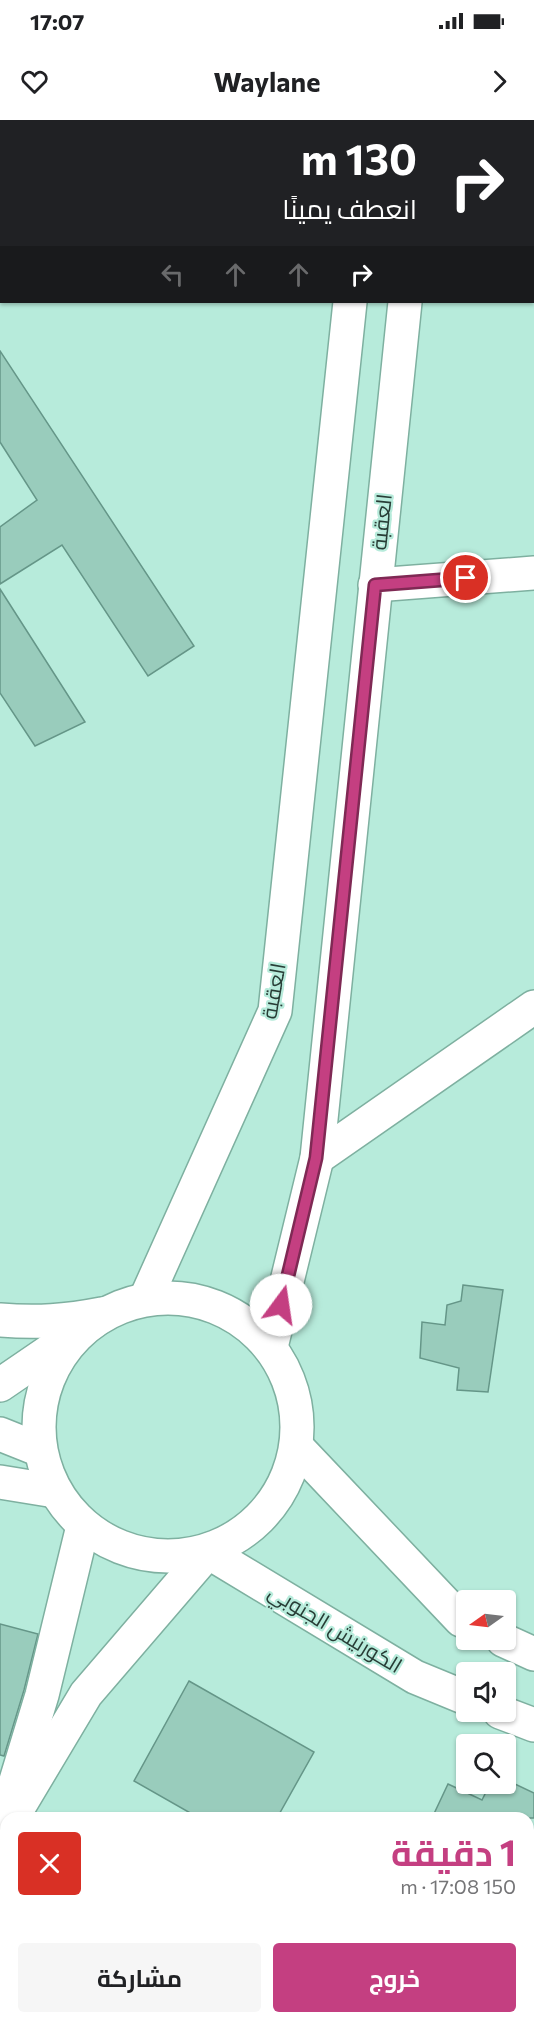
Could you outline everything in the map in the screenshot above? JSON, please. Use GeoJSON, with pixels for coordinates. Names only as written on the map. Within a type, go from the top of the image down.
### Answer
{"type":"FeatureCollection","features":[{"type":"Feature","properties":{"kind":"main road","name":"العقبة"},"geometry":{"type":"LineString","coordinates":[[146,1298],[275,1011],[350,303]]}},
{"type":"Feature","properties":{"kind":"main road","name":"العقبة"},"geometry":{"type":"LineString","coordinates":[[271,1347],[316,1158],[405,303]]}},
{"type":"Feature","properties":{"kind":"main road"},"geometry":{"type":"LineString","coordinates":[[375,585],[534,573]]}},
{"type":"Feature","properties":{"kind":"main road"},"geometry":{"type":"LineString","coordinates":[[316,1158],[534,1007]]}},
{"type":"Feature","properties":{"kind":"main road"},"geometry":{"type":"LineString","coordinates":[[0,1320],[32,1323],[69,1321],[104,1314],[146,1298],[204,1301],[245,1322],[271,1347],[293,1387],[297,1448],[283,1490],[248,1531],[208,1552],[86,1694],[16,1812]]}},
{"type":"Feature","properties":{"kind":"main road"},"geometry":{"type":"LineString","coordinates":[[0,1385],[104,1314]]}},
{"type":"Feature","properties":{"kind":"main road"},"geometry":{"type":"LineString","coordinates":[[104,1314],[69,1343],[56,1362],[40,1405],[40,1450],[55,1491],[83,1526],[111,1545],[155,1557],[208,1552]]}},
{"type":"Feature","properties":{"kind":"main road"},"geometry":{"type":"LineString","coordinates":[[0,1434],[40,1450]]}},
{"type":"Feature","properties":{"kind":"main road"},"geometry":{"type":"LineString","coordinates":[[297,1448],[456,1615]]}},
{"type":"Feature","properties":{"kind":"main road"},"geometry":{"type":"LineString","coordinates":[[0,1482],[55,1491]]}},
{"type":"Feature","properties":{"kind":"main road"},"geometry":{"type":"LineString","coordinates":[[6,1812],[42,1695],[83,1526]]}},
{"type":"Feature","properties":{"kind":"main road","name":"الكورنيش الجنوبي"},"geometry":{"type":"LineString","coordinates":[[208,1552],[415,1677],[456,1694]]}},
{"type":"Feature","properties":{"kind":"main road"},"geometry":{"type":"LineString","coordinates":[[516,1646],[534,1654]]}},
{"type":"Feature","properties":{"kind":"main road"},"geometry":{"type":"LineString","coordinates":[[516,1718],[534,1725]]}},
{"type":"Feature","properties":{"kind":"building"},"geometry":{"type":"Polygon","coordinates":[[[0,351],[194,646],[148,676],[62,545],[0,584],[0,527],[37,500],[0,442],[0,351]]]}},
{"type":"Feature","properties":{"kind":"building"},"geometry":{"type":"Polygon","coordinates":[[[0,589],[85,722],[35,746],[0,693],[0,589]]]}},
{"type":"Feature","properties":{"kind":"building"},"geometry":{"type":"Polygon","coordinates":[[[463,1285],[503,1290],[488,1392],[457,1390],[459,1368],[420,1358],[422,1322],[445,1325],[447,1305],[461,1301],[463,1285]]]}},
{"type":"Feature","properties":{"kind":"building"},"geometry":{"type":"Polygon","coordinates":[[[0,1624],[38,1634],[4,1756],[0,1755],[0,1624]]]}},
{"type":"Feature","properties":{"kind":"building"},"geometry":{"type":"Polygon","coordinates":[[[189,1681],[314,1752],[280,1812],[188,1812],[134,1781],[189,1681]]]}},
{"type":"Feature","properties":{"kind":"building"},"geometry":{"type":"Polygon","coordinates":[[[448,1784],[456,1788],[456,1794],[469,1794],[482,1800],[485,1794],[516,1794],[516,1784],[534,1793],[534,1812],[435,1812],[448,1784]]]}},
{"type":"Feature","properties":{"kind":"route"},"geometry":{"type":"LineString","coordinates":[[281,1305],[316,1158],[375,585],[466,578]]}}]}
